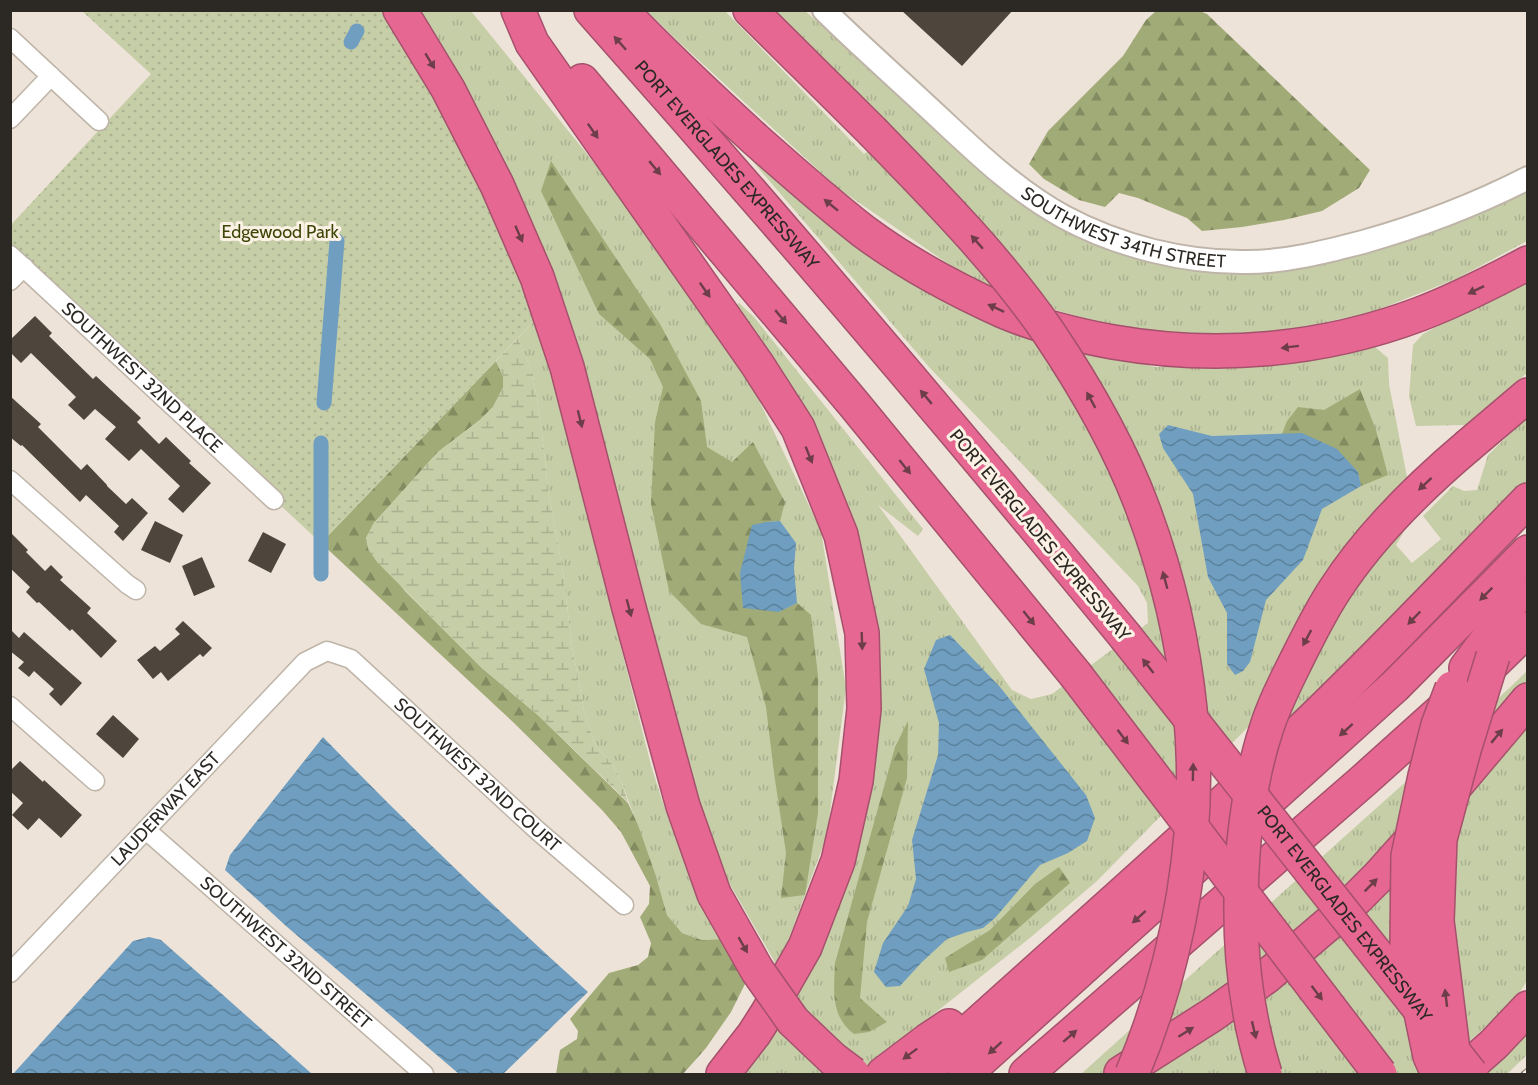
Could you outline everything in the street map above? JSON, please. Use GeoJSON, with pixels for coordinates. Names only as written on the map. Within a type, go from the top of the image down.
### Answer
{"type":"FeatureCollection","features":[{"type":"Feature","properties":{"kind":"highway"},"geometry":{"type":"LineString","coordinates":[[400,10],[448,89],[492,174],[537,277],[567,367],[682,806],[714,894],[757,970],[793,1021],[833,1059],[853,1074]]}},
{"type":"Feature","properties":{"kind":"highway"},"geometry":{"type":"LineString","coordinates":[[518,10],[532,43],[757,364],[798,428],[841,535],[862,633],[864,709],[856,781],[838,861],[806,947],[768,1012],[723,1074]]}},
{"type":"Feature","properties":{"kind":"highway"},"geometry":{"type":"LineString","coordinates":[[523,10],[854,404],[1075,674],[1380,1074]]}},
{"type":"Feature","properties":{"kind":"highway","name":"PORT EVERGLADES EXPRESSWAY"},"geometry":{"type":"LineString","coordinates":[[591,10],[901,367],[1125,636],[1471,1074]]}},
{"type":"Feature","properties":{"kind":"highway"},"geometry":{"type":"LineString","coordinates":[[621,10],[734,120],[800,179],[865,231],[918,266],[974,297],[1004,311],[1071,334],[1170,350],[1240,351],[1316,344],[1420,314],[1470,293],[1527,263]]}},
{"type":"Feature","properties":{"kind":"highway"},"geometry":{"type":"LineString","coordinates":[[750,10],[872,131],[973,238],[1015,287],[1080,380],[1122,459],[1142,507],[1173,609],[1190,709],[1193,765],[1192,812],[1179,916],[1154,1016],[1132,1074]]}},
{"type":"Feature","properties":{"kind":"highway"},"geometry":{"type":"LineString","coordinates":[[1265,1074],[1246,990],[1242,955],[1240,919],[1242,868],[1254,777],[1266,730],[1281,691],[1307,638],[1334,591],[1370,543],[1423,486],[1527,395]]}},
{"type":"Feature","properties":{"kind":"highway"},"geometry":{"type":"LineString","coordinates":[[922,1074],[1299,731],[1367,666],[1527,500]]}},
{"type":"Feature","properties":{"kind":"highway"},"geometry":{"type":"LineString","coordinates":[[965,1074],[1394,687],[1527,552]]}},
{"type":"Feature","properties":{"kind":"highway"},"geometry":{"type":"LineString","coordinates":[[1438,1074],[1430,1056],[1407,946],[1408,856],[1438,725],[1452,688],[1527,578]]}},
{"type":"Feature","properties":{"kind":"highway"},"geometry":{"type":"LineString","coordinates":[[1527,609],[1493,656],[1440,839],[1437,921],[1452,1049],[1461,1074],[1494,1044],[1527,1008]]}},
{"type":"Feature","properties":{"kind":"highway"},"geometry":{"type":"LineString","coordinates":[[1026,1074],[1363,781],[1480,676],[1527,629]]}},
{"type":"Feature","properties":{"kind":"highway"},"geometry":{"type":"LineString","coordinates":[[1058,1074],[1385,788],[1527,656]]}},
{"type":"Feature","properties":{"kind":"highway"},"geometry":{"type":"LineString","coordinates":[[1119,1074],[1239,997],[1300,949],[1348,907],[1407,845],[1527,700]]}},
{"type":"Feature","properties":{"kind":"highway"},"geometry":{"type":"LineString","coordinates":[[883,1074],[928,1040],[1046,963]]}},
{"type":"Feature","properties":{"kind":"street","name":"SOUTHWEST 34TH STREET"},"geometry":{"type":"LineString","coordinates":[[824,10],[1004,177],[1065,217],[1100,233],[1141,247],[1202,260],[1236,262],[1270,261],[1320,253],[1433,220],[1527,178]]}},
{"type":"Feature","properties":{"kind":"street"},"geometry":{"type":"LineString","coordinates":[[10,38],[99,121]]}},
{"type":"Feature","properties":{"kind":"street"},"geometry":{"type":"LineString","coordinates":[[10,119],[51,76]]}},
{"type":"Feature","properties":{"kind":"street"},"geometry":{"type":"LineString","coordinates":[[10,281],[17,261]]}},
{"type":"Feature","properties":{"kind":"street","name":"SOUTHWEST 32ND PLACE"},"geometry":{"type":"LineString","coordinates":[[17,261],[274,501]]}},
{"type":"Feature","properties":{"kind":"street"},"geometry":{"type":"LineString","coordinates":[[10,480],[136,590]]}},
{"type":"Feature","properties":{"kind":"street","name":"LAUDERWAY EAST"},"geometry":{"type":"LineString","coordinates":[[10,973],[305,662],[327,651]]}},
{"type":"Feature","properties":{"kind":"street","name":"SOUTHWEST 32ND COURT"},"geometry":{"type":"LineString","coordinates":[[327,651],[351,659],[538,831],[624,905]]}},
{"type":"Feature","properties":{"kind":"street"},"geometry":{"type":"LineString","coordinates":[[10,706],[95,781]]}},
{"type":"Feature","properties":{"kind":"street","name":"SOUTHWEST 32ND STREET"},"geometry":{"type":"LineString","coordinates":[[146,830],[424,1074]]}},
{"type":"Feature","properties":{"kind":"green space"},"geometry":{"type":"Polygon","coordinates":[[[1197,10],[1207,14],[1370,170],[1359,188],[1322,211],[1242,227],[1202,231],[1187,218],[1138,198],[1119,193],[1105,207],[1079,200],[1044,179],[1029,164],[1048,131],[1123,56],[1146,20],[1156,11],[1197,10]]]}},
{"type":"Feature","properties":{"kind":"green space","name":"Edgewood Park"},"geometry":{"type":"Polygon","coordinates":[[[82,11],[382,11],[408,51],[443,114],[500,231],[522,284],[534,321],[321,543],[11,255],[10,226],[151,74],[82,11]]]}},
{"type":"Feature","properties":{"kind":"green space"},"geometry":{"type":"Polygon","coordinates":[[[417,11],[471,11],[596,165],[744,369],[821,531],[846,688],[827,835],[788,941],[776,964],[724,874],[663,700],[596,410],[588,401],[546,263],[499,149],[417,11]]]}},
{"type":"Feature","properties":{"kind":"green space"},"geometry":{"type":"Polygon","coordinates":[[[647,11],[725,11],[864,154],[895,133],[771,11],[805,11],[1029,205],[1093,240],[1300,266],[1527,186],[1527,241],[1456,279],[1372,312],[1272,334],[1192,335],[1119,327],[1062,312],[969,278],[839,189],[647,11]]]}},
{"type":"Feature","properties":{"kind":"green space"},"geometry":{"type":"Polygon","coordinates":[[[751,152],[1083,348],[1155,367],[1284,362],[1374,346],[1388,358],[1389,384],[1407,477],[1419,506],[1396,545],[1412,563],[1441,539],[1423,516],[1453,486],[1464,491],[1477,490],[1488,455],[1527,417],[1527,496],[1294,718],[1247,728],[1097,881],[1031,937],[858,1074],[739,1074],[813,961],[853,870],[876,713],[870,602],[849,509],[771,361],[736,305],[739,303],[754,317],[923,529],[918,536],[878,505],[1012,690],[1031,699],[1052,694],[1148,623],[1147,603],[1138,586],[929,367],[749,157],[751,152]]]}},
{"type":"Feature","properties":{"kind":"green space"},"geometry":{"type":"Polygon","coordinates":[[[551,161],[660,324],[701,401],[707,447],[732,462],[753,442],[785,502],[780,521],[766,522],[779,612],[797,603],[811,615],[818,676],[818,813],[805,895],[781,898],[786,853],[766,707],[747,637],[701,624],[669,591],[651,504],[655,422],[663,387],[650,359],[599,314],[541,191],[551,161]]]}},
{"type":"Feature","properties":{"kind":"green space"},"geometry":{"type":"Polygon","coordinates":[[[1527,279],[1527,373],[1465,425],[1416,426],[1409,396],[1413,345],[1423,334],[1527,279]]]}},
{"type":"Feature","properties":{"kind":"green space"},"geometry":{"type":"Polygon","coordinates":[[[534,321],[553,381],[651,765],[686,866],[723,939],[702,940],[682,933],[667,915],[656,876],[622,783],[613,765],[595,745],[584,710],[548,490],[533,375],[518,338],[534,321]]]}},
{"type":"Feature","properties":{"kind":"green space"},"geometry":{"type":"Polygon","coordinates":[[[518,338],[533,375],[548,490],[584,710],[595,745],[613,765],[628,802],[539,716],[482,668],[377,562],[368,549],[366,538],[374,523],[438,452],[480,420],[493,407],[503,388],[503,376],[496,361],[518,338]]]}},
{"type":"Feature","properties":{"kind":"green space"},"geometry":{"type":"Polygon","coordinates":[[[496,361],[503,376],[503,388],[493,407],[480,420],[438,452],[374,523],[366,538],[405,591],[482,668],[539,716],[628,803],[656,876],[667,915],[682,933],[702,940],[723,939],[747,980],[731,1012],[706,1048],[683,1074],[556,1074],[560,1050],[577,1039],[578,1031],[570,1019],[609,973],[638,965],[648,957],[651,943],[640,917],[649,904],[650,886],[621,832],[602,810],[514,723],[321,543],[496,361]]]}},
{"type":"Feature","properties":{"kind":"green space"},"geometry":{"type":"Polygon","coordinates":[[[1360,389],[1376,430],[1388,475],[1361,486],[1358,472],[1282,434],[1287,421],[1298,407],[1324,410],[1360,389]]]}},
{"type":"Feature","properties":{"kind":"green space"},"geometry":{"type":"Polygon","coordinates":[[[1527,671],[1528,979],[1513,1003],[1432,1074],[1081,1074],[1483,713],[1527,671]]]}},
{"type":"Feature","properties":{"kind":"green space"},"geometry":{"type":"Polygon","coordinates":[[[908,721],[907,778],[867,922],[860,998],[887,1022],[869,1032],[854,1034],[846,1027],[837,1010],[834,992],[835,963],[895,747],[908,721]]]}},
{"type":"Feature","properties":{"kind":"green space"},"geometry":{"type":"Polygon","coordinates":[[[1059,867],[1070,883],[982,960],[949,972],[945,958],[990,930],[1035,884],[1059,867]]]}},
{"type":"Feature","properties":{"kind":"green space"},"geometry":{"type":"Polygon","coordinates":[[[1527,1034],[1527,1055],[1507,1074],[1484,1074],[1506,1056],[1527,1034]]]}},
{"type":"Feature","properties":{"kind":"water"},"geometry":{"type":"Polygon","coordinates":[[[1168,425],[1212,436],[1302,433],[1337,449],[1358,472],[1361,486],[1322,509],[1303,560],[1266,600],[1250,662],[1243,671],[1235,675],[1227,664],[1227,613],[1208,577],[1193,494],[1163,448],[1159,434],[1168,425]]]}},
{"type":"Feature","properties":{"kind":"water"},"geometry":{"type":"Polygon","coordinates":[[[780,521],[796,543],[794,568],[797,603],[779,612],[743,608],[740,573],[752,525],[780,521]]]}},
{"type":"Feature","properties":{"kind":"water"},"geometry":{"type":"Polygon","coordinates":[[[950,635],[1000,687],[1086,795],[1095,818],[1087,841],[1068,853],[1040,865],[995,918],[983,928],[947,939],[900,986],[886,987],[874,972],[883,943],[908,906],[916,879],[912,840],[938,755],[939,723],[924,669],[936,640],[950,635]]]}},
{"type":"Feature","properties":{"kind":"water"},"geometry":{"type":"Polygon","coordinates":[[[323,737],[453,867],[588,992],[503,1074],[459,1074],[286,926],[225,870],[230,855],[323,737]]]}},
{"type":"Feature","properties":{"kind":"water"},"geometry":{"type":"Polygon","coordinates":[[[149,937],[161,940],[312,1074],[13,1074],[133,941],[149,937]]]}},
{"type":"Feature","properties":{"kind":"building"},"geometry":{"type":"Polygon","coordinates":[[[901,10],[1013,10],[962,66],[901,10]]]}},
{"type":"Feature","properties":{"kind":"building"},"geometry":{"type":"Polygon","coordinates":[[[35,316],[52,333],[49,336],[93,379],[96,376],[141,418],[137,422],[159,444],[166,437],[211,483],[183,513],[168,499],[180,486],[141,449],[129,461],[105,439],[116,427],[95,409],[84,420],[68,405],[76,397],[31,353],[21,363],[10,352],[10,340],[35,316]]]}},
{"type":"Feature","properties":{"kind":"building"},"geometry":{"type":"Polygon","coordinates":[[[10,396],[41,424],[38,427],[81,470],[87,464],[126,504],[132,498],[148,513],[123,541],[114,532],[119,526],[86,495],[80,502],[22,445],[10,437],[10,396]]]}},
{"type":"Feature","properties":{"kind":"building"},"geometry":{"type":"Polygon","coordinates":[[[155,521],[183,535],[170,563],[141,550],[155,521]]]}},
{"type":"Feature","properties":{"kind":"building"},"geometry":{"type":"Polygon","coordinates":[[[10,532],[45,571],[51,565],[63,577],[60,580],[91,608],[87,613],[117,641],[101,658],[72,629],[70,631],[26,592],[30,587],[10,568],[10,532]]]}},
{"type":"Feature","properties":{"kind":"building"},"geometry":{"type":"Polygon","coordinates":[[[263,532],[286,544],[271,573],[248,561],[263,532]]]}},
{"type":"Feature","properties":{"kind":"building"},"geometry":{"type":"Polygon","coordinates":[[[202,557],[215,587],[194,596],[182,566],[202,557]]]}},
{"type":"Feature","properties":{"kind":"building"},"geometry":{"type":"Polygon","coordinates":[[[183,621],[212,648],[203,657],[200,654],[168,681],[161,672],[153,679],[137,660],[155,646],[160,651],[180,634],[175,629],[183,621]]]}},
{"type":"Feature","properties":{"kind":"building"},"geometry":{"type":"Polygon","coordinates":[[[10,629],[19,638],[24,632],[82,683],[61,706],[49,694],[54,689],[34,671],[29,677],[18,668],[24,662],[10,651],[10,629]]]}},
{"type":"Feature","properties":{"kind":"building"},"geometry":{"type":"Polygon","coordinates":[[[113,715],[139,739],[123,758],[96,734],[113,715]]]}},
{"type":"Feature","properties":{"kind":"building"},"geometry":{"type":"Polygon","coordinates":[[[20,761],[82,815],[61,838],[39,818],[28,830],[12,815],[23,803],[10,791],[10,771],[20,761]]]}},
{"type":"Feature","properties":{"kind":"waterway"},"geometry":{"type":"LineString","coordinates":[[351,42],[357,31]]}},
{"type":"Feature","properties":{"kind":"waterway"},"geometry":{"type":"LineString","coordinates":[[324,403],[337,241]]}},
{"type":"Feature","properties":{"kind":"waterway"},"geometry":{"type":"LineString","coordinates":[[321,443],[321,574]]}},
{"type":"Feature","properties":{"kind":"railway"},"geometry":{"type":"LineString","coordinates":[[1524,1074],[1528,1071]]}}]}
